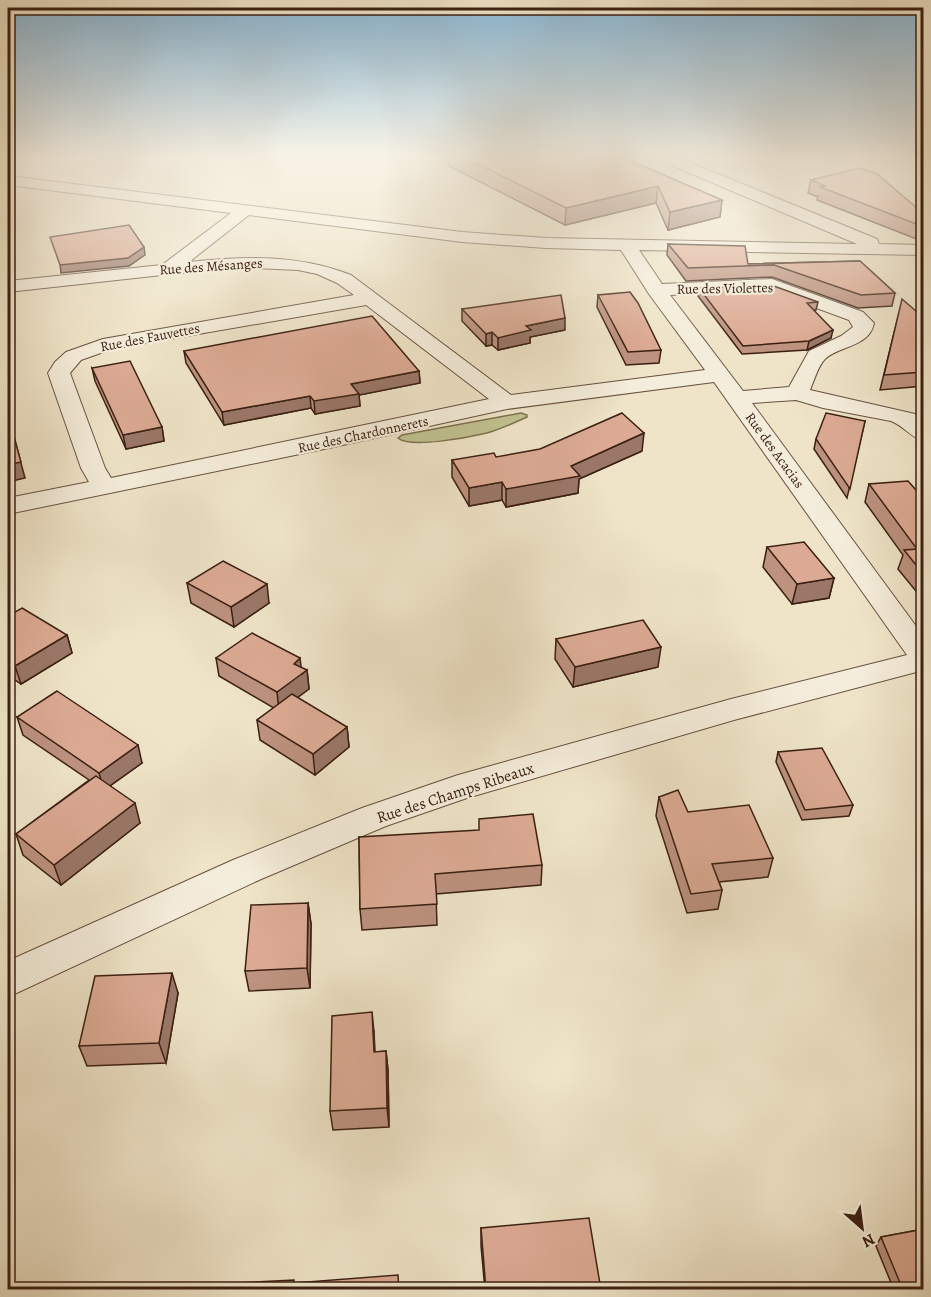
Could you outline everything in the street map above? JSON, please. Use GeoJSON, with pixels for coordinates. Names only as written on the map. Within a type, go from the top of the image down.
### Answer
{"type":"FeatureCollection","features":[{"type":"Feature","properties":{"kind":"street"},"geometry":{"type":"LineString","coordinates":[[168,269],[234,219]]}},
{"type":"Feature","properties":{"kind":"street"},"geometry":{"type":"LineString","coordinates":[[307,219],[462,237],[627,245],[924,250]]}},
{"type":"Feature","properties":{"kind":"street"},"geometry":{"type":"LineString","coordinates":[[812,219],[885,249]]}},
{"type":"Feature","properties":{"kind":"street","name":"Rue des Acacias"},"geometry":{"type":"LineString","coordinates":[[627,245],[656,290],[737,398],[913,644],[924,654]]}},
{"type":"Feature","properties":{"kind":"street","name":"Rue des Mésanges"},"geometry":{"type":"LineString","coordinates":[[11,281],[168,269],[236,261],[298,265],[322,270],[344,279],[371,298],[507,402]]}},
{"type":"Feature","properties":{"kind":"street","name":"Rue des Violettes"},"geometry":{"type":"LineString","coordinates":[[656,290],[771,285],[856,316],[864,323],[863,329],[848,340],[816,355],[797,393]]}},
{"type":"Feature","properties":{"kind":"street","name":"Rue des Fauvettes"},"geometry":{"type":"LineString","coordinates":[[104,486],[93,468],[59,373],[62,365],[70,358],[89,349],[110,344],[371,298]]}},
{"type":"Feature","properties":{"kind":"street","name":"Rue des Chardonnerets"},"geometry":{"type":"LineString","coordinates":[[8,506],[329,441],[507,402],[720,375]]}},
{"type":"Feature","properties":{"kind":"street"},"geometry":{"type":"LineString","coordinates":[[737,398],[797,393],[823,401],[897,415],[907,419],[924,434]]}},
{"type":"Feature","properties":{"kind":"street","name":"Rue des Champs Ribeaux"},"geometry":{"type":"LineString","coordinates":[[8,980],[246,870],[374,817],[426,799],[720,713],[924,660]]}},
{"type":"Feature","properties":{"kind":"green space"},"geometry":{"type":"Polygon","coordinates":[[[521,413],[527,417],[479,435],[427,442],[405,441],[398,438],[402,435],[521,413]]]}},
{"type":"Feature","properties":{"kind":"building"},"geometry":{"type":"Polygon","coordinates":[[[902,219],[924,219],[924,227],[902,219]]]}},
{"type":"Feature","properties":{"kind":"building"},"geometry":{"type":"Polygon","coordinates":[[[129,225],[144,247],[128,258],[60,265],[50,237],[129,225]]]}},
{"type":"Feature","properties":{"kind":"building"},"geometry":{"type":"Polygon","coordinates":[[[668,244],[745,246],[748,264],[860,261],[895,293],[861,295],[774,265],[688,268],[668,244]]]}},
{"type":"Feature","properties":{"kind":"building"},"geometry":{"type":"Polygon","coordinates":[[[771,285],[818,302],[807,303],[833,330],[809,341],[743,346],[699,288],[771,285]]]}},
{"type":"Feature","properties":{"kind":"building"},"geometry":{"type":"Polygon","coordinates":[[[630,292],[638,303],[661,350],[628,352],[598,295],[630,292]]]}},
{"type":"Feature","properties":{"kind":"building"},"geometry":{"type":"Polygon","coordinates":[[[561,295],[565,318],[526,326],[531,330],[498,338],[492,332],[486,334],[462,309],[561,295]]]}},
{"type":"Feature","properties":{"kind":"building"},"geometry":{"type":"Polygon","coordinates":[[[902,299],[924,318],[924,372],[884,375],[902,299]]]}},
{"type":"Feature","properties":{"kind":"building"},"geometry":{"type":"Polygon","coordinates":[[[372,316],[419,371],[351,384],[359,394],[314,401],[310,396],[222,412],[184,351],[372,316]]]}},
{"type":"Feature","properties":{"kind":"building"},"geometry":{"type":"Polygon","coordinates":[[[130,361],[162,427],[123,435],[92,368],[130,361]]]}},
{"type":"Feature","properties":{"kind":"building"},"geometry":{"type":"Polygon","coordinates":[[[622,413],[644,433],[571,466],[580,476],[506,489],[502,482],[469,488],[452,460],[494,453],[496,457],[540,449],[622,413]]]}},
{"type":"Feature","properties":{"kind":"building"},"geometry":{"type":"Polygon","coordinates":[[[826,413],[865,421],[850,489],[816,439],[826,413]]]}},
{"type":"Feature","properties":{"kind":"building"},"geometry":{"type":"Polygon","coordinates":[[[8,415],[21,462],[8,465],[8,415]]]}},
{"type":"Feature","properties":{"kind":"building"},"geometry":{"type":"Polygon","coordinates":[[[908,481],[924,499],[924,575],[904,550],[917,549],[869,484],[908,481]]]}},
{"type":"Feature","properties":{"kind":"building"},"geometry":{"type":"Polygon","coordinates":[[[804,542],[834,578],[797,584],[767,547],[804,542]]]}},
{"type":"Feature","properties":{"kind":"building"},"geometry":{"type":"Polygon","coordinates":[[[223,561],[267,584],[231,607],[187,583],[223,561]]]}},
{"type":"Feature","properties":{"kind":"building"},"geometry":{"type":"Polygon","coordinates":[[[22,608],[67,635],[15,666],[8,662],[8,616],[22,608]]]}},
{"type":"Feature","properties":{"kind":"building"},"geometry":{"type":"Polygon","coordinates":[[[643,620],[661,647],[575,667],[556,639],[643,620]]]}},
{"type":"Feature","properties":{"kind":"building"},"geometry":{"type":"Polygon","coordinates":[[[252,633],[300,658],[294,664],[307,670],[277,692],[216,658],[252,633]]]}},
{"type":"Feature","properties":{"kind":"building"},"geometry":{"type":"Polygon","coordinates":[[[57,691],[138,745],[99,773],[17,717],[57,691]]]}},
{"type":"Feature","properties":{"kind":"building"},"geometry":{"type":"Polygon","coordinates":[[[292,694],[347,727],[313,754],[257,720],[292,694]]]}},
{"type":"Feature","properties":{"kind":"building"},"geometry":{"type":"Polygon","coordinates":[[[822,748],[853,805],[805,810],[778,752],[822,748]]]}},
{"type":"Feature","properties":{"kind":"building"},"geometry":{"type":"Polygon","coordinates":[[[96,776],[135,803],[54,865],[16,834],[96,776]]]}},
{"type":"Feature","properties":{"kind":"building"},"geometry":{"type":"Polygon","coordinates":[[[678,790],[688,812],[749,805],[773,858],[712,864],[722,890],[691,894],[659,797],[678,790]]]}},
{"type":"Feature","properties":{"kind":"building"},"geometry":{"type":"Polygon","coordinates":[[[533,814],[542,865],[435,874],[437,904],[360,909],[359,837],[479,830],[479,819],[533,814]]]}},
{"type":"Feature","properties":{"kind":"building"},"geometry":{"type":"Polygon","coordinates":[[[308,903],[307,968],[245,971],[251,905],[308,903]]]}},
{"type":"Feature","properties":{"kind":"building"},"geometry":{"type":"Polygon","coordinates":[[[172,973],[159,1043],[79,1046],[95,976],[172,973]]]}},
{"type":"Feature","properties":{"kind":"building"},"geometry":{"type":"Polygon","coordinates":[[[372,1012],[374,1052],[386,1051],[387,1108],[330,1111],[332,1016],[372,1012]]]}},
{"type":"Feature","properties":{"kind":"building"},"geometry":{"type":"Polygon","coordinates":[[[589,1218],[601,1290],[486,1290],[481,1228],[589,1218]]]}},
{"type":"Feature","properties":{"kind":"building"},"geometry":{"type":"Polygon","coordinates":[[[924,1229],[924,1286],[903,1290],[881,1237],[924,1229]]]}},
{"type":"Feature","properties":{"kind":"building"},"geometry":{"type":"Polygon","coordinates":[[[398,1275],[399,1290],[198,1290],[198,1285],[294,1280],[294,1283],[398,1275]]]}}]}
